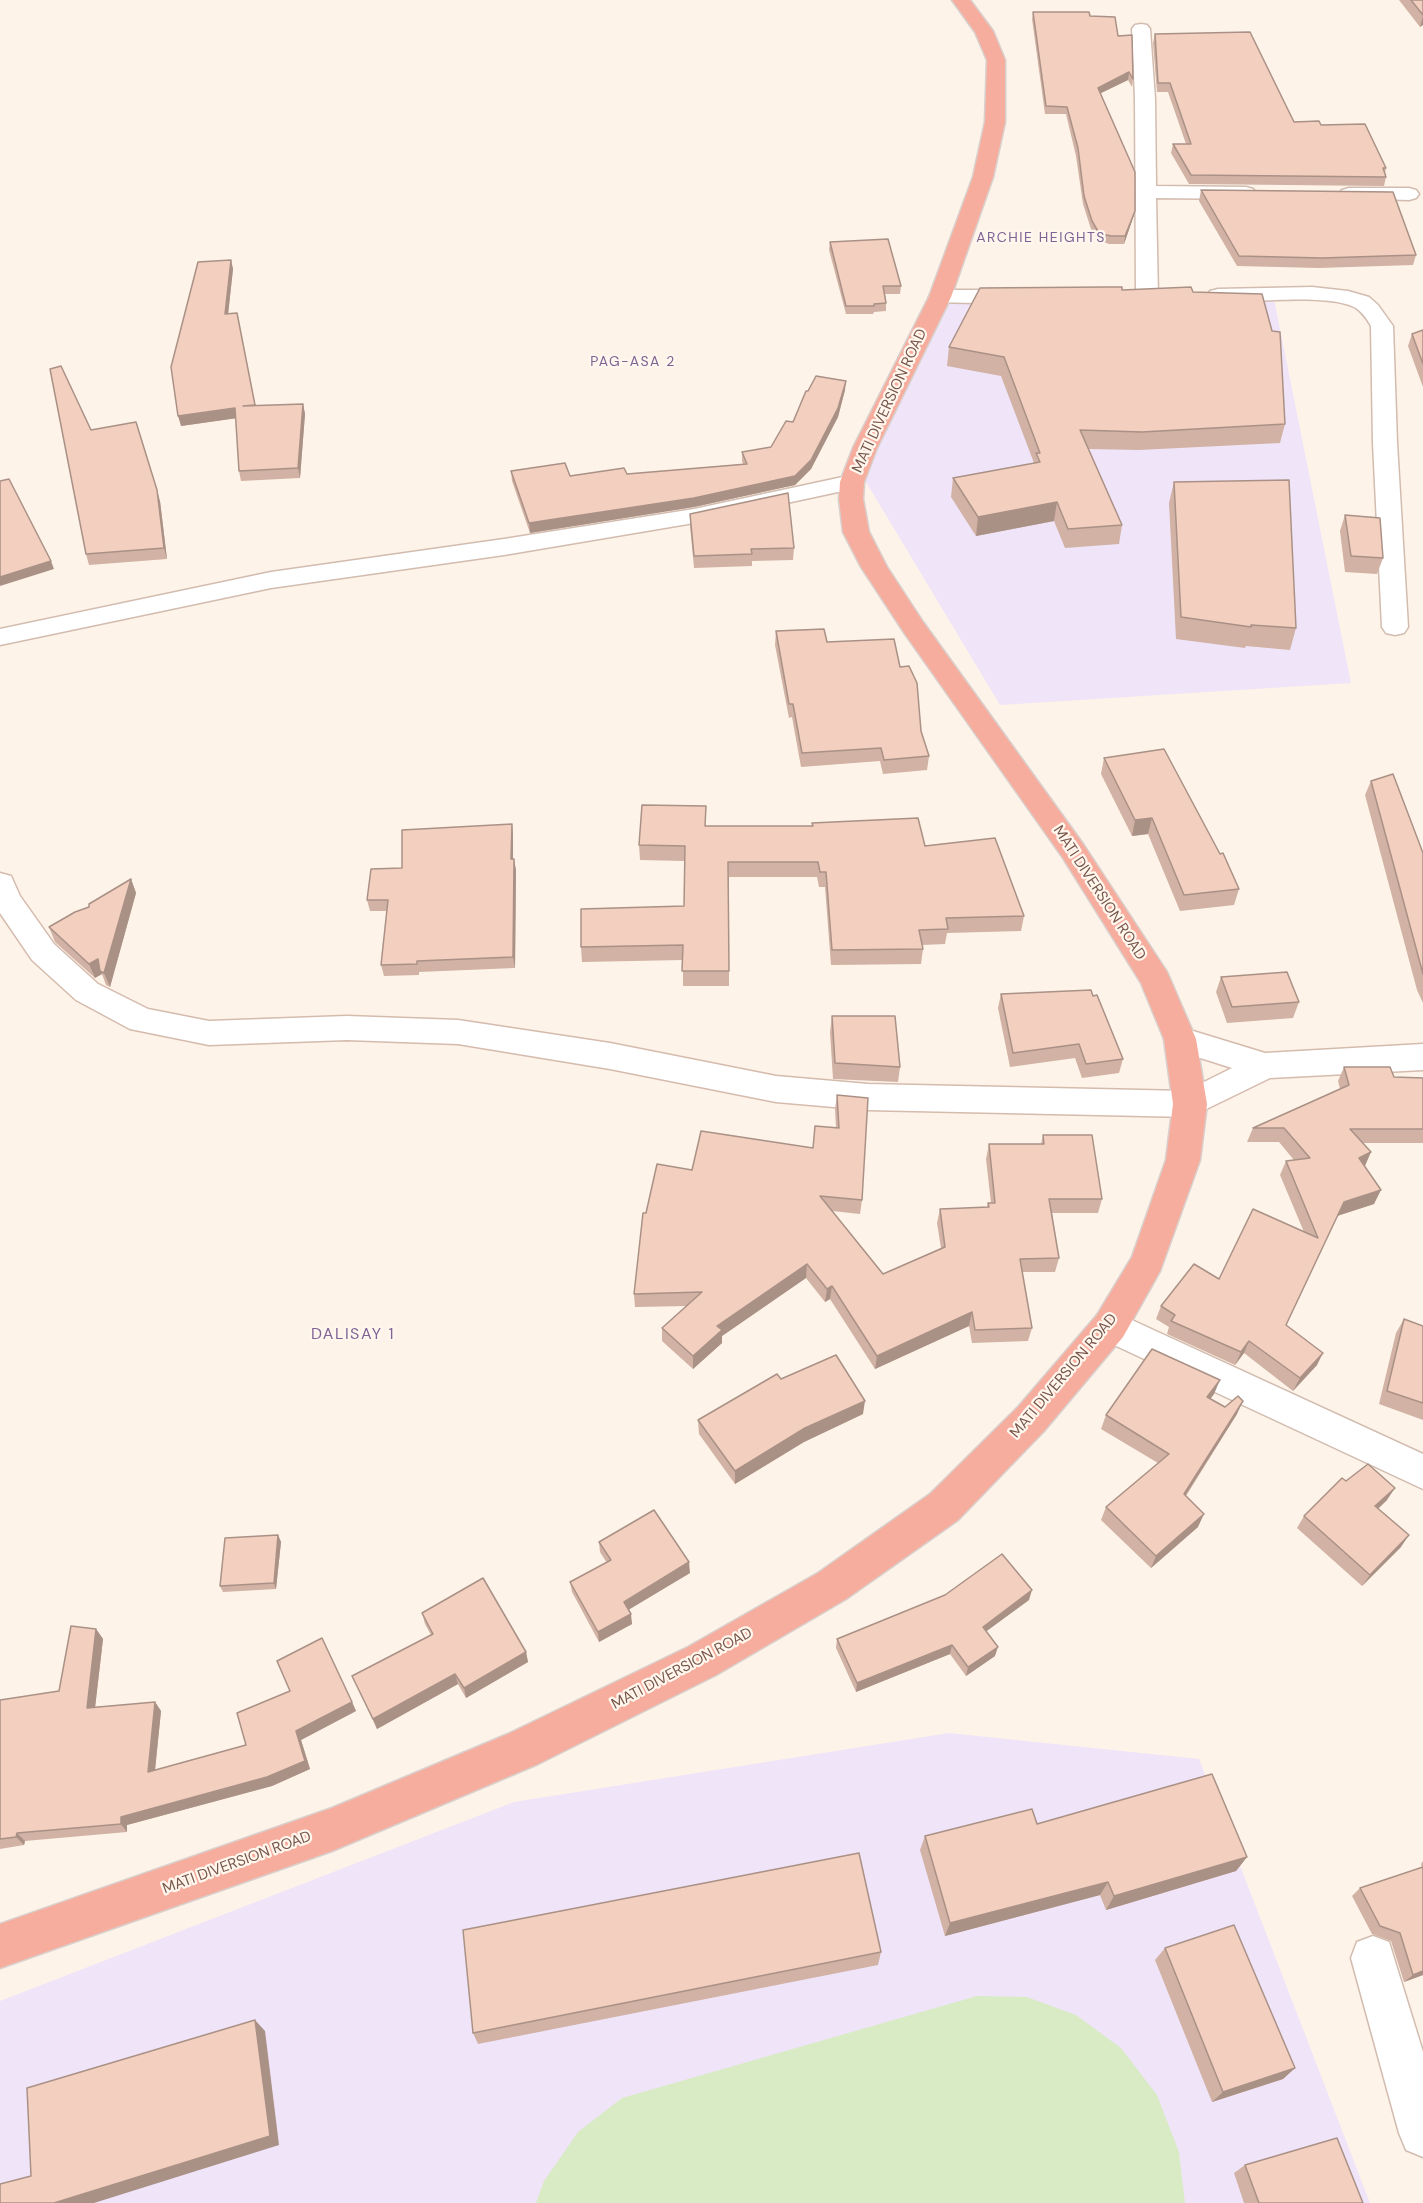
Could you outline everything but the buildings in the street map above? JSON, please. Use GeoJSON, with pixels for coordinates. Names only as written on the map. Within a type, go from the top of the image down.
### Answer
{"type":"FeatureCollection","features":[{"type":"Feature","properties":{"kind":"highway","name":"MATI DIVERSION ROAD"},"geometry":{"type":"LineString","coordinates":[[0,1946],[362,1816],[523,1749],[702,1662],[832,1586],[944,1507],[1031,1419],[1110,1326],[1148,1261],[1169,1206],[1183,1160],[1190,1104],[1180,1039],[1156,980],[1113,913],[874,567],[856,532],[851,499],[852,482],[865,448],[940,297],[983,177],[995,122],[996,60],[984,31],[961,0]]}},
{"type":"Feature","properties":{"kind":"street"},"geometry":{"type":"LineString","coordinates":[[1141,29],[1145,99],[1147,297]]}},
{"type":"Feature","properties":{"kind":"street"},"geometry":{"type":"LineString","coordinates":[[1146,192],[1265,193]]}},
{"type":"Feature","properties":{"kind":"street"},"geometry":{"type":"LineString","coordinates":[[1325,194],[1409,194]]}},
{"type":"Feature","properties":{"kind":"street"},"geometry":{"type":"LineString","coordinates":[[1195,297],[1326,295],[1347,297],[1363,303],[1378,319],[1382,326],[1385,443],[1395,627]]}},
{"type":"Feature","properties":{"kind":"street"},"geometry":{"type":"LineString","coordinates":[[940,297],[1043,297]]}},
{"type":"Feature","properties":{"kind":"street"},"geometry":{"type":"LineString","coordinates":[[1124,297],[1171,297]]}},
{"type":"Feature","properties":{"kind":"street"},"geometry":{"type":"LineString","coordinates":[[0,637],[271,580],[504,547],[694,516],[852,482]]}},
{"type":"Feature","properties":{"kind":"street"},"geometry":{"type":"LineString","coordinates":[[0,884],[7,900],[43,952],[87,992],[141,1020],[209,1033],[347,1028],[458,1032],[610,1056],[776,1089],[868,1097],[1190,1104],[1265,1066]]}},
{"type":"Feature","properties":{"kind":"street"},"geometry":{"type":"LineString","coordinates":[[1180,1039],[1265,1066],[1423,1057]]}},
{"type":"Feature","properties":{"kind":"street"},"geometry":{"type":"LineString","coordinates":[[1110,1326],[1423,1472]]}},
{"type":"Feature","properties":{"kind":"street"},"geometry":{"type":"LineString","coordinates":[[1373,1958],[1423,2133]]}},
{"type":"Feature","properties":{"kind":"shaded area"},"geometry":{"type":"Polygon","coordinates":[[[949,295],[1274,299],[1351,683],[1000,705],[863,477],[919,364],[949,295]]]}},
{"type":"Feature","properties":{"kind":"shaded area"},"geometry":{"type":"Polygon","coordinates":[[[949,1733],[1199,1759],[1370,2203],[0,2203],[0,2001],[514,1802],[949,1733]]]}},
{"type":"Feature","properties":{"kind":"green space"},"geometry":{"type":"Polygon","coordinates":[[[977,1996],[1027,1997],[1076,2015],[1121,2048],[1157,2095],[1179,2152],[1185,2203],[536,2203],[544,2181],[578,2132],[622,2098],[977,1996]]]}},
{"type":"Feature","properties":{"kind":"district","name":"ARCHIE HEIGHTS"},"geometry":{"type":"Point","coordinates":[1041,238]}},
{"type":"Feature","properties":{"kind":"district","name":"PAG-ASA 2"},"geometry":{"type":"Point","coordinates":[633,362]}},
{"type":"Feature","properties":{"kind":"district","name":"DALISAY 1"},"geometry":{"type":"Point","coordinates":[353,1335]}}]}
